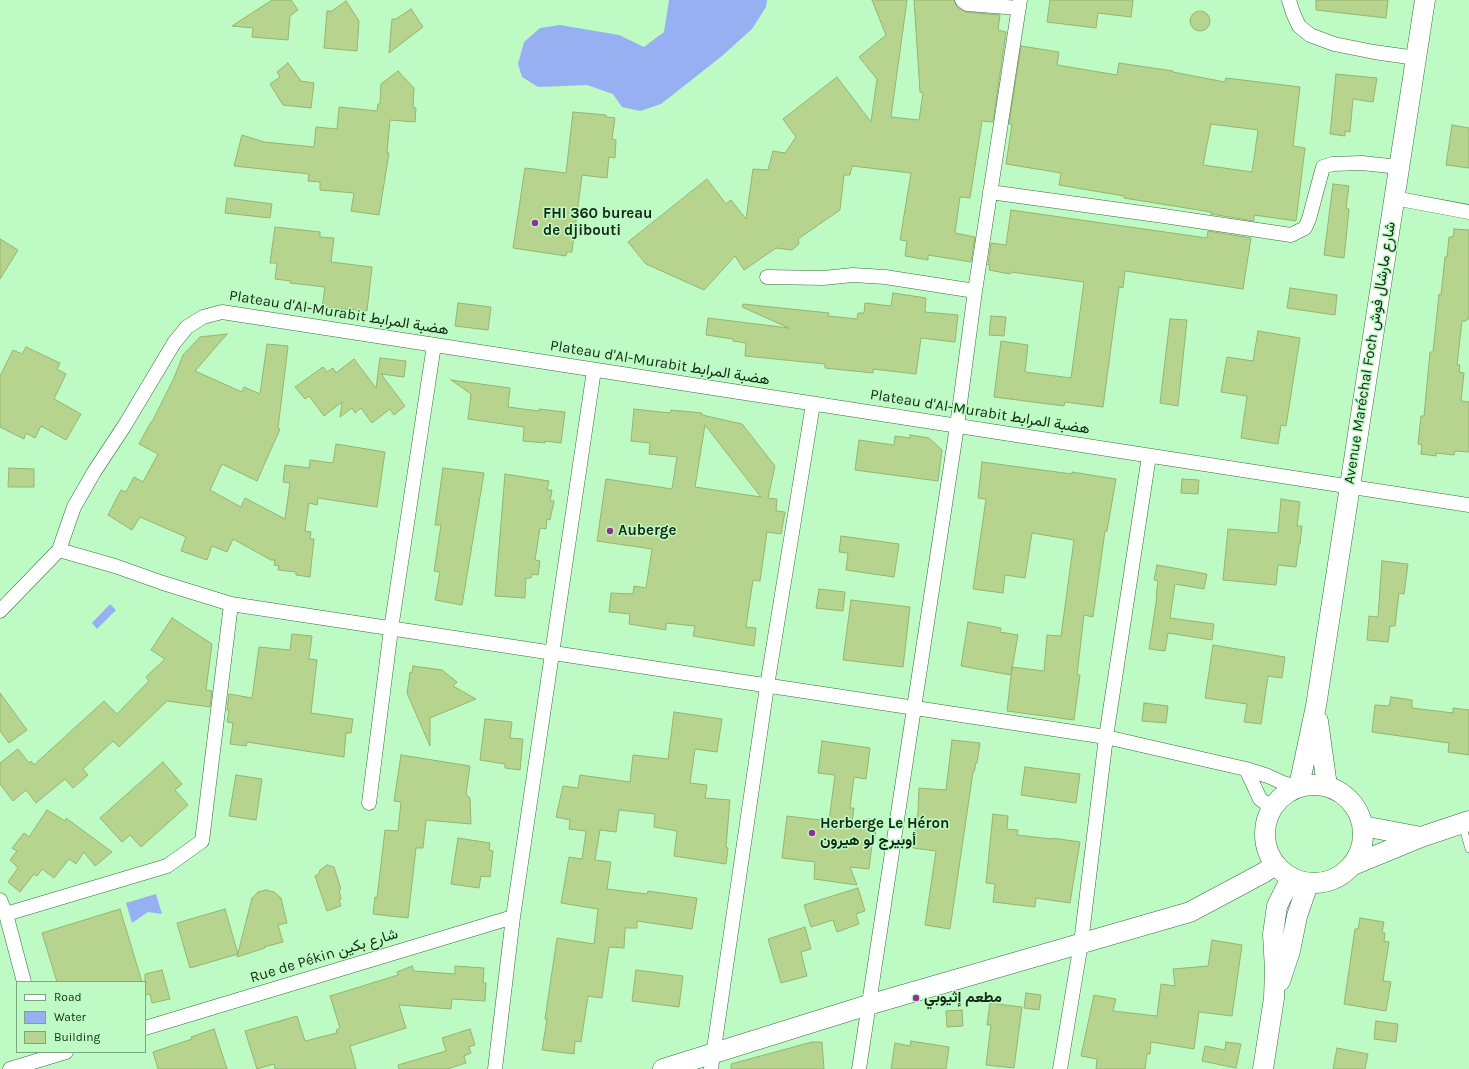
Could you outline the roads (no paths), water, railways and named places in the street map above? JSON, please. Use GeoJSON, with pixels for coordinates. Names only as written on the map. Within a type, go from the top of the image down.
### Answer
{"type":"FeatureCollection","features":[{"type":"Feature","properties":{"kind":"street"},"geometry":{"type":"LineString","coordinates":[[859,1069],[957,426],[990,192],[1020,4],[967,4],[962,0]]}},
{"type":"Feature","properties":{"kind":"street"},"geometry":{"type":"LineString","coordinates":[[1289,0],[1299,26],[1310,35],[1334,44],[1416,58]]}},
{"type":"Feature","properties":{"kind":"street","name":"Avenue Maréchal Foch شارع مارشال فوش"},"geometry":{"type":"LineString","coordinates":[[1316,706],[1425,0]]}},
{"type":"Feature","properties":{"kind":"street"},"geometry":{"type":"LineString","coordinates":[[990,192],[1291,235],[1305,228],[1309,219],[1323,167],[1332,164],[1362,163],[1399,167]]}},
{"type":"Feature","properties":{"kind":"street"},"geometry":{"type":"LineString","coordinates":[[1394,198],[1469,212]]}},
{"type":"Feature","properties":{"kind":"street"},"geometry":{"type":"LineString","coordinates":[[767,277],[823,278],[859,275],[886,277],[975,292]]}},
{"type":"Feature","properties":{"kind":"street","name":"Plateau d'Al-Murabit هضبة المرابط"},"geometry":{"type":"LineString","coordinates":[[0,611],[59,550],[74,507],[174,343],[187,327],[203,317],[222,312],[1469,505]]}},
{"type":"Feature","properties":{"kind":"street"},"geometry":{"type":"LineString","coordinates":[[369,802],[391,629],[434,344]]}},
{"type":"Feature","properties":{"kind":"street"},"geometry":{"type":"LineString","coordinates":[[495,1069],[513,917],[594,370]]}},
{"type":"Feature","properties":{"kind":"street"},"geometry":{"type":"LineString","coordinates":[[713,1061],[768,686],[813,404]]}},
{"type":"Feature","properties":{"kind":"street"},"geometry":{"type":"LineString","coordinates":[[1060,1069],[1081,943],[1106,737],[1149,456]]}},
{"type":"Feature","properties":{"kind":"street"},"geometry":{"type":"LineString","coordinates":[[59,550],[115,566],[163,584],[231,604],[1106,737],[1246,769],[1298,787]]}},
{"type":"Feature","properties":{"kind":"street"},"geometry":{"type":"LineString","coordinates":[[6,914],[167,866],[202,841],[231,604]]}},
{"type":"Feature","properties":{"kind":"street"},"geometry":{"type":"LineString","coordinates":[[1316,706],[1327,786]]}},
{"type":"Feature","properties":{"kind":"street"},"geometry":{"type":"LineString","coordinates":[[1298,787],[1316,706]]}},
{"type":"Feature","properties":{"kind":"street"},"geometry":{"type":"LineString","coordinates":[[1246,769],[1260,799],[1272,808]]}},
{"type":"Feature","properties":{"kind":"street"},"geometry":{"type":"LineString","coordinates":[[1313,784],[1327,786],[1340,791],[1351,800],[1359,812],[1363,826],[1363,840],[1360,853],[1353,865],[1344,874],[1333,880],[1320,884],[1300,881],[1282,872],[1275,865],[1268,852],[1264,837],[1266,822],[1272,808],[1283,795],[1298,787],[1313,784]]}},
{"type":"Feature","properties":{"kind":"street"},"geometry":{"type":"LineString","coordinates":[[1353,865],[1421,837],[1465,822]]}},
{"type":"Feature","properties":{"kind":"street"},"geometry":{"type":"LineString","coordinates":[[1363,826],[1421,837]]}},
{"type":"Feature","properties":{"kind":"street"},"geometry":{"type":"LineString","coordinates":[[663,1069],[713,1061],[868,1005],[1190,912],[1275,865]]}},
{"type":"Feature","properties":{"kind":"street"},"geometry":{"type":"LineString","coordinates":[[1263,1069],[1274,998],[1275,970],[1273,934],[1277,906],[1300,881]]}},
{"type":"Feature","properties":{"kind":"street"},"geometry":{"type":"LineString","coordinates":[[0,900],[6,914],[24,981]]}},
{"type":"Feature","properties":{"kind":"street","name":"Rue de Pékin شارع بكين"},"geometry":{"type":"LineString","coordinates":[[146,1028],[513,917]]}},
{"type":"Feature","properties":{"kind":"street"},"geometry":{"type":"LineString","coordinates":[[10,1069],[63,1053]]}},
{"type":"Feature","properties":{"kind":"lane"},"geometry":{"type":"LineString","coordinates":[[1465,822],[1469,849]]}},
{"type":"Feature","properties":{"kind":"water"},"geometry":{"type":"Polygon","coordinates":[[[669,0],[767,0],[766,7],[752,29],[722,56],[661,104],[640,111],[622,107],[613,94],[587,85],[538,87],[522,77],[518,64],[524,42],[540,28],[560,25],[619,35],[644,47],[664,32],[669,0]]]}},
{"type":"Feature","properties":{"kind":"water"},"geometry":{"type":"Polygon","coordinates":[[[110,604],[116,610],[97,629],[92,623],[110,604]]]}},
{"type":"Feature","properties":{"kind":"water"},"geometry":{"type":"Polygon","coordinates":[[[156,894],[162,914],[148,912],[132,923],[126,903],[156,894]]]}},
{"type":"Feature","properties":{"kind":"place","name":"FHI 360 bureau de djibouti"},"geometry":{"type":"Point","coordinates":[535,223]}},
{"type":"Feature","properties":{"kind":"place","name":"Auberge"},"geometry":{"type":"Point","coordinates":[610,531]}},
{"type":"Feature","properties":{"kind":"place","name":"Herberge Le Héron أوبيرج لو هيرون"},"geometry":{"type":"Point","coordinates":[812,833]}},
{"type":"Feature","properties":{"kind":"place","name":"مطعم إثيوبي"},"geometry":{"type":"Point","coordinates":[916,998]}}]}
